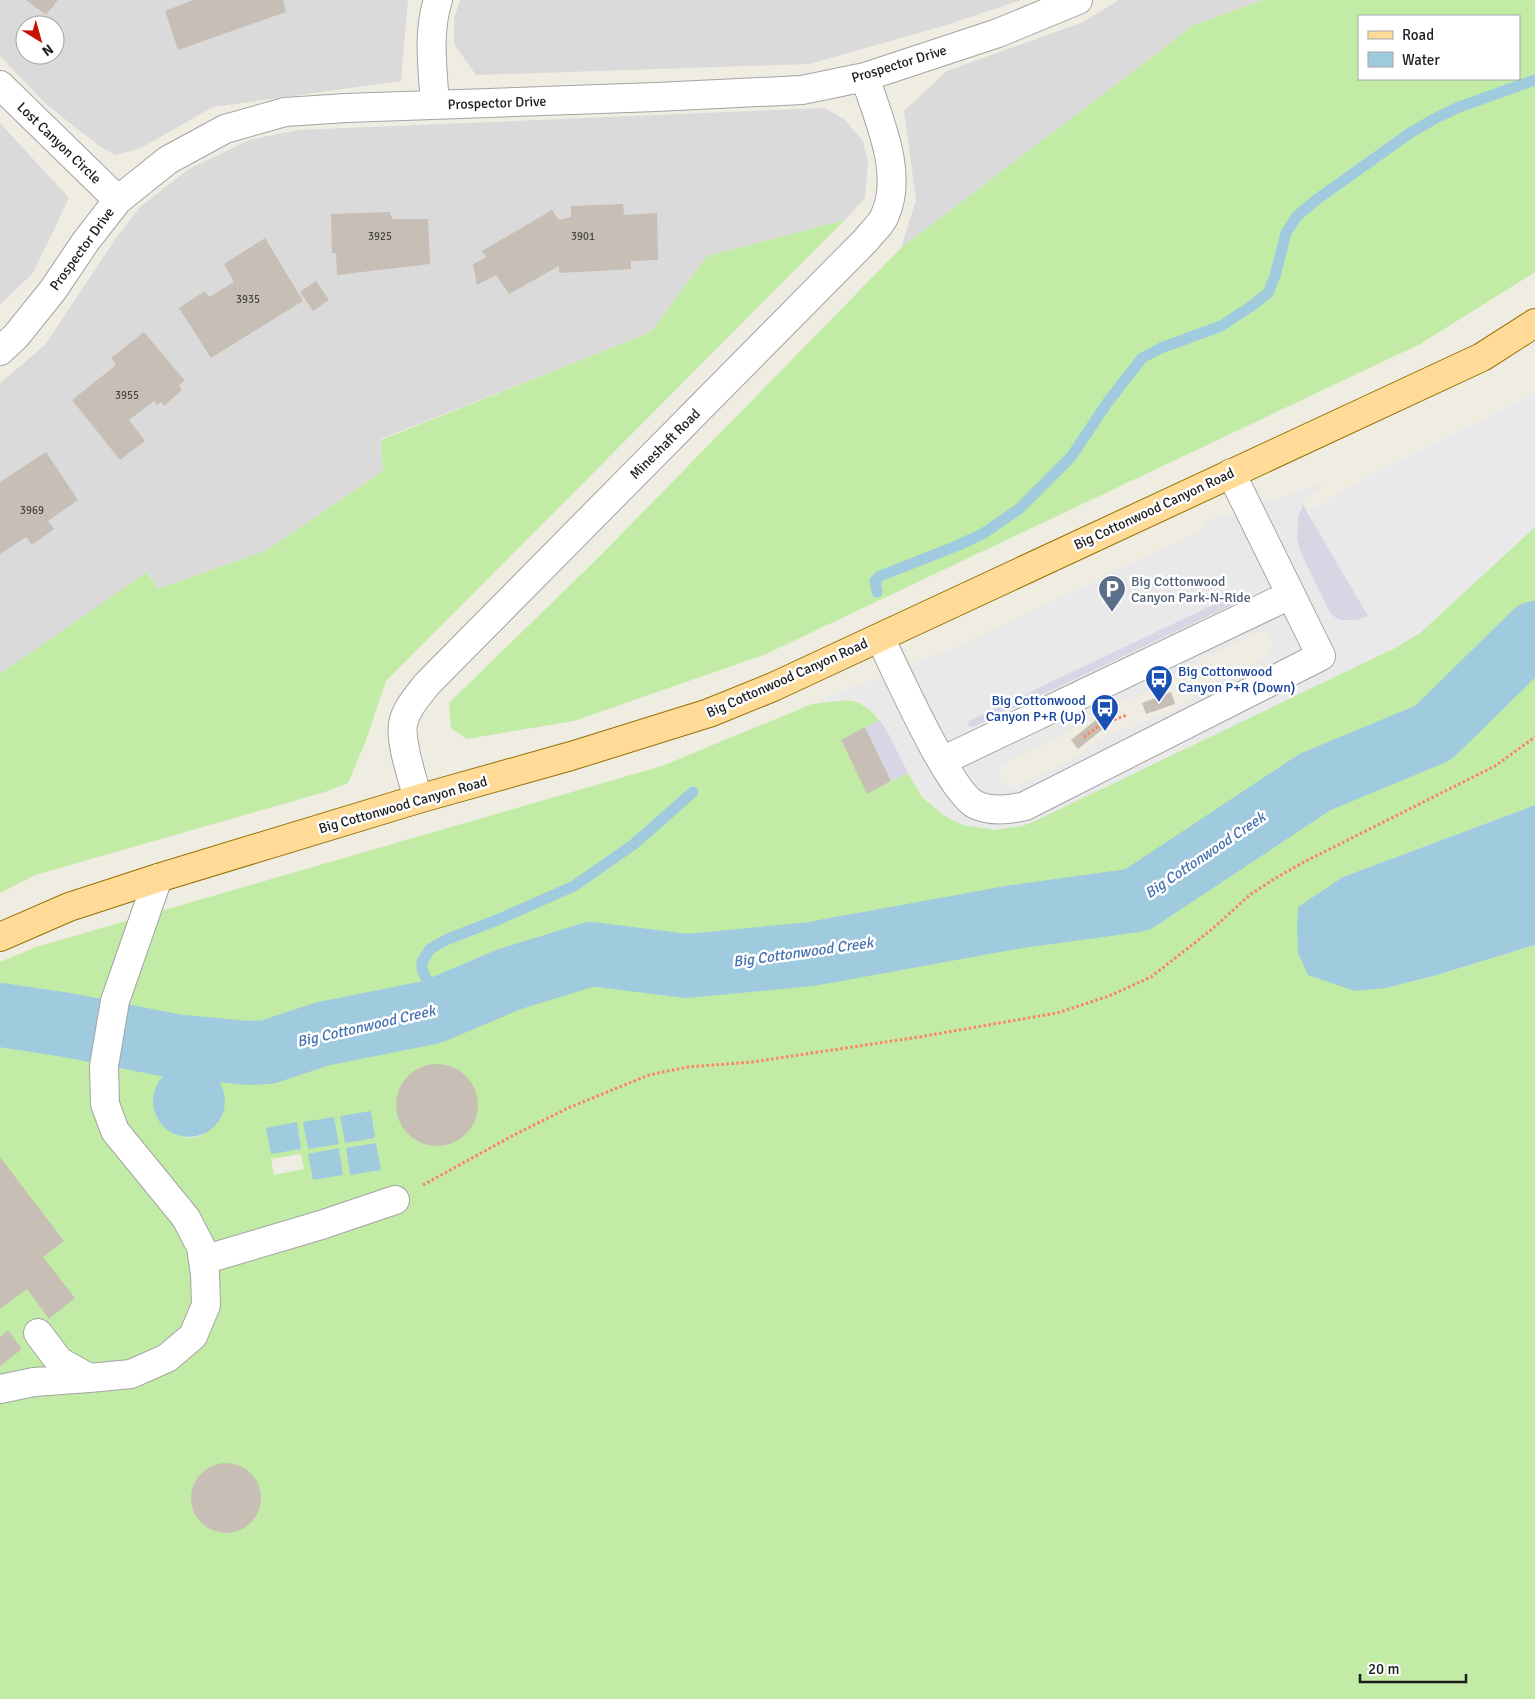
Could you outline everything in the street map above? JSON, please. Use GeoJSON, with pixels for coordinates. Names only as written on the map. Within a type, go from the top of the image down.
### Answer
{"type":"FeatureCollection","features":[{"type":"Feature","properties":{"kind":"main road","name":"Big Cottonwood Canyon Road"},"geometry":{"type":"LineString","coordinates":[[0,937],[69,907],[158,878],[418,799],[571,756],[709,713],[773,688],[1482,357],[1535,323]]}},
{"type":"Feature","properties":{"kind":"main road"},"geometry":{"type":"LineString","coordinates":[[1482,357],[1535,337]]}},
{"type":"Feature","properties":{"kind":"street"},"geometry":{"type":"LineString","coordinates":[[435,105],[431,45],[432,17],[438,0]]}},
{"type":"Feature","properties":{"kind":"street","name":"Prospector Drive"},"geometry":{"type":"LineString","coordinates":[[0,351],[16,336],[53,290],[86,240],[118,200],[168,160],[225,129],[285,112],[802,90],[865,77],[998,33],[1078,0]]}},
{"type":"Feature","properties":{"kind":"street","name":"Mineshaft Road"},"geometry":{"type":"LineString","coordinates":[[418,799],[409,769],[403,724],[411,704],[427,684],[866,240],[885,216],[893,183],[891,166],[888,149],[865,77]]}},
{"type":"Feature","properties":{"kind":"street","name":"Lost Canyon Circle"},"geometry":{"type":"LineString","coordinates":[[0,85],[118,200]]}},
{"type":"Feature","properties":{"kind":"street"},"geometry":{"type":"LineString","coordinates":[[880,638],[942,761],[962,793],[976,804],[999,810],[1025,806],[1321,656],[1231,473]]}},
{"type":"Feature","properties":{"kind":"street"},"geometry":{"type":"LineString","coordinates":[[942,761],[1290,595]]}},
{"type":"Feature","properties":{"kind":"street"},"geometry":{"type":"LineString","coordinates":[[0,1389],[34,1382],[131,1374],[167,1358],[193,1336],[206,1305],[205,1274],[201,1247],[186,1218],[115,1131],[105,1104],[104,1066],[115,1001],[158,878]]}},
{"type":"Feature","properties":{"kind":"street"},"geometry":{"type":"LineString","coordinates":[[203,1260],[321,1225],[395,1200]]}},
{"type":"Feature","properties":{"kind":"street"},"geometry":{"type":"LineString","coordinates":[[38,1333],[59,1361],[89,1378]]}},
{"type":"Feature","properties":{"kind":"path"},"geometry":{"type":"LineString","coordinates":[[395,1200],[512,1136],[568,1108],[649,1075],[688,1067],[752,1062],[1057,1013],[1109,996],[1151,977],[1211,930],[1251,894],[1274,879],[1495,766],[1535,737]]}},
{"type":"Feature","properties":{"kind":"shaded area"},"geometry":{"type":"Polygon","coordinates":[[[0,0],[408,0],[401,81],[213,107],[139,149],[115,155],[102,148],[47,105],[0,56],[0,0]]]}},
{"type":"Feature","properties":{"kind":"shaded area"},"geometry":{"type":"Polygon","coordinates":[[[460,0],[1021,0],[940,27],[809,64],[476,75],[454,44],[454,18],[460,0]]]}},
{"type":"Feature","properties":{"kind":"shaded area"},"geometry":{"type":"Polygon","coordinates":[[[1119,0],[1263,0],[1194,25],[901,248],[916,200],[904,111],[947,71],[1083,22],[1119,0]]]}},
{"type":"Feature","properties":{"kind":"shaded area"},"geometry":{"type":"Polygon","coordinates":[[[824,108],[844,119],[863,141],[868,162],[865,198],[845,220],[707,256],[651,332],[381,439],[383,471],[267,550],[158,589],[148,572],[0,674],[0,383],[45,345],[116,238],[141,206],[189,169],[249,140],[298,130],[824,108]]]}},
{"type":"Feature","properties":{"kind":"shaded area"},"geometry":{"type":"Polygon","coordinates":[[[0,123],[69,198],[33,273],[0,305],[0,123]]]}},
{"type":"Feature","properties":{"kind":"shaded area","name":"Big Cottonwood Canyon Park-N-Ride"},"geometry":{"type":"Polygon","coordinates":[[[1535,392],[1535,527],[1420,633],[1393,649],[1033,822],[1022,826],[995,830],[963,825],[952,820],[942,814],[922,796],[888,733],[871,710],[856,701],[847,700],[812,704],[936,654],[942,654],[1202,530],[1206,526],[1203,523],[1329,481],[1307,499],[1301,507],[1296,529],[1301,553],[1333,616],[1340,620],[1348,621],[1368,615],[1307,512],[1370,475],[1487,418],[1535,392]],[[1232,596],[969,721],[972,727],[1239,601],[1232,596]],[[1259,632],[1191,664],[1168,685],[1096,710],[1066,734],[1011,760],[1001,767],[999,773],[1001,782],[1007,787],[1019,785],[1079,756],[1105,736],[1175,710],[1205,687],[1256,663],[1269,654],[1274,644],[1269,635],[1259,632]]]}},
{"type":"Feature","properties":{"kind":"shaded area"},"geometry":{"type":"Polygon","coordinates":[[[1303,504],[1368,616],[1358,620],[1340,620],[1329,611],[1301,553],[1297,539],[1298,517],[1303,504]]]}},
{"type":"Feature","properties":{"kind":"shaded area"},"geometry":{"type":"Polygon","coordinates":[[[1236,594],[1241,596],[1236,603],[978,725],[968,726],[969,721],[973,719],[1236,594]]]}},
{"type":"Feature","properties":{"kind":"shaded area"},"geometry":{"type":"Polygon","coordinates":[[[880,720],[908,773],[891,781],[865,727],[880,720]]]}},
{"type":"Feature","properties":{"kind":"green space"},"geometry":{"type":"Polygon","coordinates":[[[1263,0],[1535,0],[1535,272],[1420,344],[766,654],[574,721],[467,739],[451,728],[449,703],[601,555],[901,248],[1194,25],[1263,0]]]}},
{"type":"Feature","properties":{"kind":"green space"},"geometry":{"type":"Polygon","coordinates":[[[845,220],[386,681],[365,743],[348,783],[325,792],[35,875],[0,893],[0,674],[147,572],[158,589],[267,550],[383,471],[381,440],[651,332],[707,256],[845,220]]]}},
{"type":"Feature","properties":{"kind":"green space"},"geometry":{"type":"Polygon","coordinates":[[[1535,527],[1535,805],[1343,877],[1386,988],[1437,975],[1535,945],[1535,1699],[0,1699],[0,962],[36,947],[662,766],[812,704],[823,702],[849,700],[857,702],[880,720],[841,740],[867,793],[908,773],[922,797],[942,814],[1393,649],[1420,633],[1535,527]],[[192,1065],[180,1136],[192,1138],[203,1135],[224,1109],[225,1097],[221,1085],[214,1075],[204,1068],[192,1065]],[[301,1154],[271,1159],[274,1175],[304,1169],[301,1154]]]}},
{"type":"Feature","properties":{"kind":"water"},"geometry":{"type":"Polygon","coordinates":[[[1535,805],[1535,945],[1437,975],[1386,988],[1355,991],[1308,975],[1298,953],[1298,907],[1343,877],[1535,805]]]}},
{"type":"Feature","properties":{"kind":"water"},"geometry":{"type":"Polygon","coordinates":[[[189,1065],[209,1071],[219,1081],[225,1101],[219,1121],[209,1131],[189,1137],[169,1131],[159,1121],[153,1101],[159,1081],[169,1071],[189,1065]]]}},
{"type":"Feature","properties":{"kind":"water"},"geometry":{"type":"Polygon","coordinates":[[[371,1111],[375,1138],[345,1143],[340,1116],[371,1111]]]}},
{"type":"Feature","properties":{"kind":"water"},"geometry":{"type":"Polygon","coordinates":[[[334,1117],[339,1144],[308,1149],[303,1122],[334,1117]]]}},
{"type":"Feature","properties":{"kind":"water"},"geometry":{"type":"Polygon","coordinates":[[[297,1122],[301,1149],[271,1154],[266,1128],[297,1122]]]}},
{"type":"Feature","properties":{"kind":"water"},"geometry":{"type":"Polygon","coordinates":[[[376,1143],[381,1170],[350,1175],[346,1148],[376,1143]]]}},
{"type":"Feature","properties":{"kind":"water"},"geometry":{"type":"Polygon","coordinates":[[[339,1148],[343,1175],[313,1180],[308,1154],[339,1148]]]}},
{"type":"Feature","properties":{"kind":"building"},"geometry":{"type":"Polygon","coordinates":[[[26,0],[58,0],[46,15],[26,0]]]}},
{"type":"Feature","properties":{"kind":"building"},"geometry":{"type":"Polygon","coordinates":[[[193,0],[283,0],[286,12],[178,50],[165,11],[193,0]]]}},
{"type":"Feature","properties":{"kind":"building"},"geometry":{"type":"Polygon","coordinates":[[[623,204],[624,215],[657,213],[658,260],[631,261],[631,269],[559,273],[559,266],[509,294],[496,275],[477,285],[473,264],[486,257],[482,251],[552,210],[559,220],[571,217],[571,206],[623,204]]]}},
{"type":"Feature","properties":{"kind":"building"},"geometry":{"type":"Polygon","coordinates":[[[390,212],[392,219],[428,219],[430,264],[337,275],[336,253],[332,253],[331,214],[390,212]]]}},
{"type":"Feature","properties":{"kind":"building"},"geometry":{"type":"Polygon","coordinates":[[[265,238],[303,301],[211,358],[179,308],[205,291],[209,297],[234,282],[224,264],[265,238]]]}},
{"type":"Feature","properties":{"kind":"building"},"geometry":{"type":"Polygon","coordinates":[[[316,281],[329,300],[313,311],[300,292],[316,281]]]}},
{"type":"Feature","properties":{"kind":"building"},"geometry":{"type":"Polygon","coordinates":[[[144,332],[185,381],[179,385],[182,390],[164,406],[161,402],[157,405],[154,401],[129,420],[145,441],[120,460],[72,400],[116,365],[111,358],[144,332]]]}},
{"type":"Feature","properties":{"kind":"building"},"geometry":{"type":"Polygon","coordinates":[[[46,452],[78,500],[48,521],[54,529],[32,545],[26,537],[0,554],[0,482],[46,452]]]}},
{"type":"Feature","properties":{"kind":"building","name":"Big Cottonwood Canyon P+R (Down)"},"geometry":{"type":"Polygon","coordinates":[[[1171,692],[1175,704],[1146,714],[1142,703],[1171,692]]]}},
{"type":"Feature","properties":{"kind":"building"},"geometry":{"type":"Polygon","coordinates":[[[1096,720],[1103,729],[1078,749],[1071,740],[1096,720]]]}},
{"type":"Feature","properties":{"kind":"building"},"geometry":{"type":"Polygon","coordinates":[[[865,727],[891,781],[867,794],[841,740],[865,727]]]}},
{"type":"Feature","properties":{"kind":"building"},"geometry":{"type":"Polygon","coordinates":[[[437,1064],[453,1068],[466,1076],[474,1089],[478,1105],[474,1121],[466,1134],[453,1142],[437,1146],[421,1142],[408,1134],[400,1121],[396,1105],[400,1089],[408,1076],[421,1068],[437,1064]]]}},
{"type":"Feature","properties":{"kind":"building"},"geometry":{"type":"Polygon","coordinates":[[[0,1157],[64,1241],[43,1257],[75,1298],[49,1319],[27,1289],[0,1309],[0,1157]]]}},
{"type":"Feature","properties":{"kind":"building"},"geometry":{"type":"Polygon","coordinates":[[[8,1330],[22,1349],[0,1366],[0,1337],[8,1330]]]}},
{"type":"Feature","properties":{"kind":"building"},"geometry":{"type":"Polygon","coordinates":[[[226,1463],[239,1466],[251,1473],[258,1485],[261,1498],[258,1511],[251,1523],[239,1530],[226,1533],[213,1530],[201,1523],[194,1511],[191,1498],[194,1485],[201,1473],[213,1466],[226,1463]]]}},
{"type":"Feature","properties":{"kind":"waterway"},"geometry":{"type":"LineString","coordinates":[[877,592],[875,581],[880,576],[959,545],[984,533],[1019,509],[1071,457],[1107,403],[1142,358],[1161,348],[1221,326],[1268,293],[1275,276],[1286,233],[1297,216],[1316,200],[1410,133],[1436,118],[1459,107],[1535,80]]}},
{"type":"Feature","properties":{"kind":"waterway","name":"Big Cottonwood Creek"},"geometry":{"type":"LineString","coordinates":[[0,1015],[67,1025],[174,1046],[249,1053],[268,1052],[322,1034],[432,1012],[510,979],[591,954],[687,966],[811,954],[1014,917],[1137,900],[1315,782],[1433,733],[1535,633]]}},
{"type":"Feature","properties":{"kind":"waterway"},"geometry":{"type":"LineString","coordinates":[[439,1009],[422,969],[422,962],[430,949],[448,939],[574,886],[634,844],[693,792]]}},
{"type":"Feature","properties":{"kind":"place","name":"Big Cottonwood Canyon Park-N-Ride"},"geometry":{"type":"Point","coordinates":[1112,613]}},
{"type":"Feature","properties":{"kind":"place","name":"Big Cottonwood Canyon P+R (Down)"},"geometry":{"type":"Point","coordinates":[1159,703]}},
{"type":"Feature","properties":{"kind":"place","name":"Big Cottonwood Canyon P+R (Up)"},"geometry":{"type":"Point","coordinates":[1105,732]}}]}
